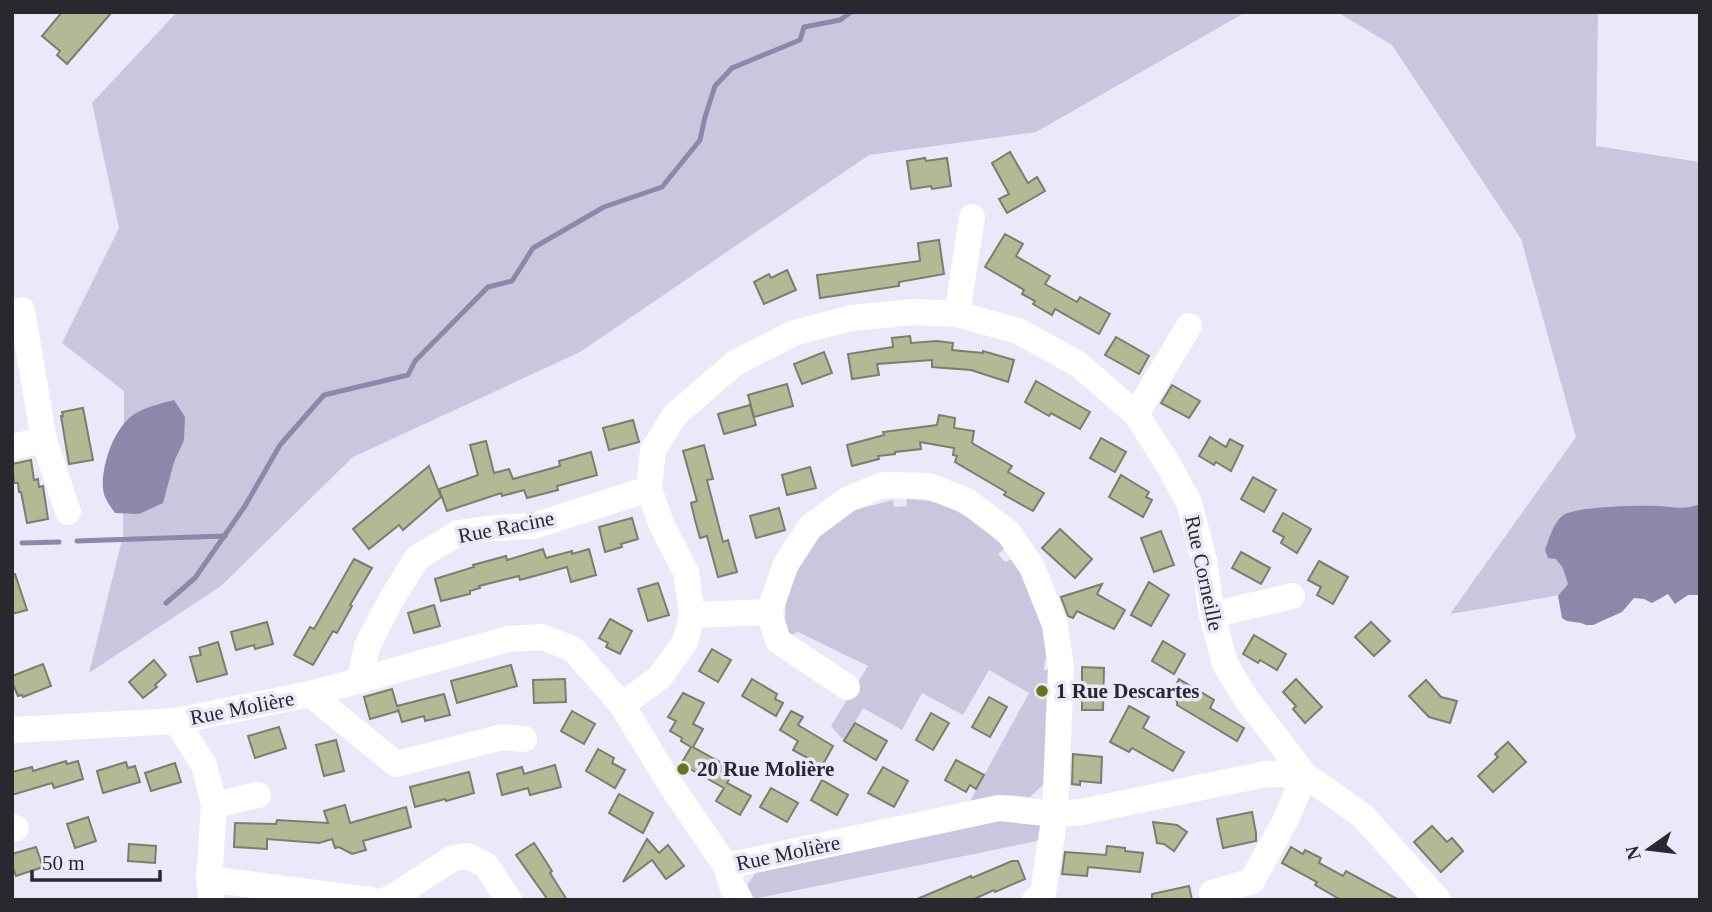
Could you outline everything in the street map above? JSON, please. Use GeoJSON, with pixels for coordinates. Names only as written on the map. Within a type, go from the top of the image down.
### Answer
{"type":"FeatureCollection","features":[{"type":"Feature","properties":{"kind":"street"},"geometry":{"type":"LineString","coordinates":[[957,314],[972,217]]}},
{"type":"Feature","properties":{"kind":"street"},"geometry":{"type":"LineString","coordinates":[[22,310],[44,440],[68,512]]}},
{"type":"Feature","properties":{"kind":"street","name":"Rue Corneille"},"geometry":{"type":"LineString","coordinates":[[622,705],[660,677],[685,642],[692,615],[686,572],[662,526],[649,489],[653,450],[675,415],[736,363],[794,332],[851,318],[915,312],[957,314],[1018,331],[1078,364],[1136,414],[1189,503],[1225,664],[1247,700],[1305,775],[1363,816],[1438,900]]}},
{"type":"Feature","properties":{"kind":"street"},"geometry":{"type":"LineString","coordinates":[[1136,414],[1189,326]]}},
{"type":"Feature","properties":{"kind":"street"},"geometry":{"type":"LineString","coordinates":[[12,447],[44,440]]}},
{"type":"Feature","properties":{"kind":"street"},"geometry":{"type":"LineString","coordinates":[[847,687],[778,641],[769,612],[786,564],[810,527],[848,499],[883,485],[929,486],[967,501],[1008,532],[1032,567],[1055,625],[1061,668],[1055,814],[1043,893],[1035,900]]}},
{"type":"Feature","properties":{"kind":"street","name":"Rue Racine"},"geometry":{"type":"LineString","coordinates":[[360,681],[367,646],[417,558],[458,533],[533,526],[649,489]]}},
{"type":"Feature","properties":{"kind":"street"},"geometry":{"type":"LineString","coordinates":[[1212,615],[1292,596]]}},
{"type":"Feature","properties":{"kind":"street"},"geometry":{"type":"LineString","coordinates":[[692,615],[769,612]]}},
{"type":"Feature","properties":{"kind":"street","name":"Rue Molière"},"geometry":{"type":"LineString","coordinates":[[12,730],[176,721],[310,694],[508,639],[542,637],[573,649],[622,705],[726,866],[999,808],[1055,814],[1081,812],[1266,774],[1305,775]]}},
{"type":"Feature","properties":{"kind":"street"},"geometry":{"type":"LineString","coordinates":[[310,694],[396,764],[502,737],[524,739]]}},
{"type":"Feature","properties":{"kind":"street"},"geometry":{"type":"LineString","coordinates":[[176,721],[204,765],[214,805],[210,889],[370,900]]}},
{"type":"Feature","properties":{"kind":"street"},"geometry":{"type":"LineString","coordinates":[[1212,893],[1252,881],[1286,819],[1305,775]]}},
{"type":"Feature","properties":{"kind":"street"},"geometry":{"type":"LineString","coordinates":[[214,805],[258,795]]}},
{"type":"Feature","properties":{"kind":"street"},"geometry":{"type":"LineString","coordinates":[[385,900],[390,900],[453,858],[467,856],[486,865],[509,900]]}},
{"type":"Feature","properties":{"kind":"street"},"geometry":{"type":"LineString","coordinates":[[726,866],[740,900]]}},
{"type":"Feature","properties":{"kind":"shaded area"},"geometry":{"type":"Polygon","coordinates":[[[177,12],[1246,12],[1036,132],[869,155],[580,352],[353,457],[221,586],[89,673],[123,536],[124,391],[62,343],[119,228],[92,103],[177,12]]]}},
{"type":"Feature","properties":{"kind":"shaded area"},"geometry":{"type":"Polygon","coordinates":[[[1337,12],[1598,12],[1596,146],[1700,162],[1700,571],[1450,614],[1576,437],[1521,239],[1392,45],[1337,12]]]}},
{"type":"Feature","properties":{"kind":"shaded area"},"geometry":{"type":"Polygon","coordinates":[[[174,400],[185,417],[184,440],[174,462],[163,503],[139,514],[115,513],[107,502],[103,479],[107,457],[116,435],[130,417],[138,412],[174,400]]]}},
{"type":"Feature","properties":{"kind":"shaded area"},"geometry":{"type":"Polygon","coordinates":[[[907,499],[932,502],[949,508],[990,534],[1005,548],[998,554],[1005,562],[1012,559],[1037,607],[1052,659],[1045,659],[1044,670],[1053,670],[1045,783],[1030,797],[1008,795],[970,801],[1029,693],[989,670],[963,715],[922,693],[902,730],[863,708],[844,741],[831,726],[868,666],[798,632],[789,636],[785,622],[786,599],[797,571],[819,537],[855,510],[893,500],[894,507],[906,506],[907,499]]]}},
{"type":"Feature","properties":{"kind":"shaded area"},"geometry":{"type":"Polygon","coordinates":[[[1700,506],[1700,595],[1688,595],[1675,604],[1668,594],[1652,603],[1634,598],[1622,612],[1593,625],[1562,618],[1558,596],[1568,584],[1563,568],[1556,559],[1548,558],[1545,550],[1554,527],[1562,516],[1579,510],[1608,507],[1683,508],[1700,506]]]}},
{"type":"Feature","properties":{"kind":"shaded area"},"geometry":{"type":"Polygon","coordinates":[[[995,817],[1040,822],[1042,840],[748,900],[748,884],[757,871],[995,817]]]}},
{"type":"Feature","properties":{"kind":"building"},"geometry":{"type":"Polygon","coordinates":[[[62,12],[112,12],[67,64],[57,55],[60,51],[42,36],[62,12]]]}},
{"type":"Feature","properties":{"kind":"building"},"geometry":{"type":"Polygon","coordinates":[[[1010,152],[1028,183],[1037,177],[1045,191],[1007,213],[999,199],[1009,194],[992,163],[1010,152]]]}},
{"type":"Feature","properties":{"kind":"building"},"geometry":{"type":"Polygon","coordinates":[[[925,158],[926,161],[947,158],[951,186],[911,189],[907,161],[925,158]]]}},
{"type":"Feature","properties":{"kind":"building"},"geometry":{"type":"Polygon","coordinates":[[[1005,234],[1023,244],[1016,256],[1050,276],[1045,284],[1077,302],[1080,297],[1110,314],[1099,334],[1055,309],[1052,315],[1033,304],[1035,301],[1022,294],[1024,290],[985,267],[1005,234]]]}},
{"type":"Feature","properties":{"kind":"building"},"geometry":{"type":"Polygon","coordinates":[[[939,240],[944,274],[899,282],[899,286],[820,298],[817,275],[920,261],[918,243],[939,240]]]}},
{"type":"Feature","properties":{"kind":"building"},"geometry":{"type":"Polygon","coordinates":[[[787,270],[796,290],[764,304],[754,282],[769,274],[771,278],[787,270]]]}},
{"type":"Feature","properties":{"kind":"building"},"geometry":{"type":"Polygon","coordinates":[[[910,336],[911,343],[953,343],[952,350],[983,351],[1014,360],[1008,382],[971,370],[932,367],[932,360],[877,364],[879,375],[852,379],[848,354],[893,347],[892,338],[910,336]]]}},
{"type":"Feature","properties":{"kind":"building"},"geometry":{"type":"Polygon","coordinates":[[[1116,337],[1149,356],[1139,374],[1105,355],[1116,337]]]}},
{"type":"Feature","properties":{"kind":"building"},"geometry":{"type":"Polygon","coordinates":[[[824,352],[832,373],[802,384],[794,364],[824,352]]]}},
{"type":"Feature","properties":{"kind":"building"},"geometry":{"type":"Polygon","coordinates":[[[1036,381],[1090,412],[1080,429],[1025,402],[1036,381]]]}},
{"type":"Feature","properties":{"kind":"building"},"geometry":{"type":"Polygon","coordinates":[[[787,384],[793,406],[754,417],[748,395],[787,384]]]}},
{"type":"Feature","properties":{"kind":"building"},"geometry":{"type":"Polygon","coordinates":[[[1172,385],[1200,401],[1189,418],[1161,403],[1172,385]]]}},
{"type":"Feature","properties":{"kind":"building"},"geometry":{"type":"Polygon","coordinates":[[[750,405],[756,425],[724,434],[718,414],[750,405]]]}},
{"type":"Feature","properties":{"kind":"building"},"geometry":{"type":"Polygon","coordinates":[[[83,408],[93,460],[69,464],[62,412],[83,408]]]}},
{"type":"Feature","properties":{"kind":"building"},"geometry":{"type":"Polygon","coordinates":[[[939,415],[955,418],[954,428],[974,431],[972,443],[1012,466],[1008,472],[1044,493],[1033,511],[955,462],[957,456],[953,455],[954,448],[920,442],[921,449],[878,456],[879,459],[852,466],[847,445],[884,435],[883,432],[937,425],[939,415]]]}},
{"type":"Feature","properties":{"kind":"building"},"geometry":{"type":"Polygon","coordinates":[[[633,420],[639,442],[609,450],[603,428],[633,420]]]}},
{"type":"Feature","properties":{"kind":"building"},"geometry":{"type":"Polygon","coordinates":[[[1210,437],[1226,447],[1230,439],[1243,446],[1231,471],[1199,456],[1210,437]]]}},
{"type":"Feature","properties":{"kind":"building"},"geometry":{"type":"Polygon","coordinates":[[[1101,438],[1126,452],[1115,472],[1090,458],[1101,438]]]}},
{"type":"Feature","properties":{"kind":"building"},"geometry":{"type":"Polygon","coordinates":[[[486,441],[494,473],[509,469],[513,479],[560,466],[559,461],[591,452],[597,475],[527,498],[524,490],[502,496],[501,493],[447,511],[439,489],[478,475],[470,445],[486,441]]]}},
{"type":"Feature","properties":{"kind":"building"},"geometry":{"type":"Polygon","coordinates":[[[704,445],[713,479],[707,480],[723,542],[728,540],[737,572],[718,577],[707,536],[700,538],[691,503],[697,501],[683,451],[704,445]]]}},
{"type":"Feature","properties":{"kind":"building"},"geometry":{"type":"Polygon","coordinates":[[[31,460],[34,480],[38,479],[39,487],[43,486],[48,519],[27,523],[21,492],[18,483],[14,483],[12,464],[31,460]]]}},
{"type":"Feature","properties":{"kind":"building"},"geometry":{"type":"Polygon","coordinates":[[[429,466],[441,497],[403,530],[399,525],[369,549],[353,529],[429,466]]]}},
{"type":"Feature","properties":{"kind":"building"},"geometry":{"type":"Polygon","coordinates":[[[810,467],[816,488],[787,495],[782,475],[810,467]]]}},
{"type":"Feature","properties":{"kind":"building"},"geometry":{"type":"Polygon","coordinates":[[[1121,475],[1149,492],[1146,497],[1152,500],[1143,517],[1109,497],[1121,475]]]}},
{"type":"Feature","properties":{"kind":"building"},"geometry":{"type":"Polygon","coordinates":[[[1253,477],[1276,490],[1264,512],[1241,499],[1253,477]]]}},
{"type":"Feature","properties":{"kind":"building"},"geometry":{"type":"Polygon","coordinates":[[[779,508],[785,530],[756,538],[750,516],[779,508]]]}},
{"type":"Feature","properties":{"kind":"building"},"geometry":{"type":"Polygon","coordinates":[[[1283,513],[1311,529],[1297,553],[1281,543],[1284,537],[1273,531],[1283,513]]]}},
{"type":"Feature","properties":{"kind":"building"},"geometry":{"type":"Polygon","coordinates":[[[632,518],[638,539],[605,552],[599,527],[632,518]]]}},
{"type":"Feature","properties":{"kind":"building"},"geometry":{"type":"Polygon","coordinates":[[[1060,529],[1092,559],[1075,578],[1042,548],[1060,529]]]}},
{"type":"Feature","properties":{"kind":"building"},"geometry":{"type":"Polygon","coordinates":[[[1161,531],[1174,565],[1154,572],[1141,538],[1161,531]]]}},
{"type":"Feature","properties":{"kind":"building"},"geometry":{"type":"Polygon","coordinates":[[[543,549],[546,558],[589,549],[596,575],[571,582],[567,567],[520,580],[519,576],[479,586],[480,588],[470,591],[470,594],[441,601],[435,579],[474,567],[473,565],[506,556],[507,560],[543,549]]]}},
{"type":"Feature","properties":{"kind":"building"},"geometry":{"type":"Polygon","coordinates":[[[1241,552],[1270,568],[1261,584],[1232,568],[1241,552]]]}},
{"type":"Feature","properties":{"kind":"building"},"geometry":{"type":"Polygon","coordinates":[[[354,559],[372,568],[337,633],[333,631],[313,665],[294,655],[310,627],[314,629],[354,559]]]}},
{"type":"Feature","properties":{"kind":"building"},"geometry":{"type":"Polygon","coordinates":[[[1319,561],[1348,577],[1333,604],[1317,595],[1321,587],[1308,580],[1319,561]]]}},
{"type":"Feature","properties":{"kind":"building"},"geometry":{"type":"Polygon","coordinates":[[[12,574],[15,574],[27,610],[12,614],[12,574]]]}},
{"type":"Feature","properties":{"kind":"building"},"geometry":{"type":"Polygon","coordinates":[[[1149,582],[1169,595],[1151,626],[1131,615],[1149,582]]]}},
{"type":"Feature","properties":{"kind":"building"},"geometry":{"type":"Polygon","coordinates":[[[658,583],[669,615],[648,621],[638,589],[658,583]]]}},
{"type":"Feature","properties":{"kind":"building"},"geometry":{"type":"Polygon","coordinates":[[[1102,584],[1097,594],[1125,610],[1114,629],[1077,611],[1073,618],[1068,616],[1061,597],[1102,584]]]}},
{"type":"Feature","properties":{"kind":"building"},"geometry":{"type":"Polygon","coordinates":[[[434,605],[440,626],[414,633],[408,613],[434,605]]]}},
{"type":"Feature","properties":{"kind":"building"},"geometry":{"type":"Polygon","coordinates":[[[610,619],[632,631],[620,654],[606,647],[608,643],[599,638],[610,619]]]}},
{"type":"Feature","properties":{"kind":"building"},"geometry":{"type":"Polygon","coordinates":[[[267,622],[273,644],[236,650],[231,632],[267,622]]]}},
{"type":"Feature","properties":{"kind":"building"},"geometry":{"type":"Polygon","coordinates":[[[1371,622],[1390,641],[1374,656],[1355,637],[1371,622]]]}},
{"type":"Feature","properties":{"kind":"building"},"geometry":{"type":"Polygon","coordinates":[[[1254,635],[1286,654],[1277,670],[1243,654],[1254,635]]]}},
{"type":"Feature","properties":{"kind":"building"},"geometry":{"type":"Polygon","coordinates":[[[1163,641],[1185,654],[1174,674],[1152,661],[1163,641]]]}},
{"type":"Feature","properties":{"kind":"building"},"geometry":{"type":"Polygon","coordinates":[[[218,642],[227,674],[197,682],[190,657],[201,655],[199,648],[218,642]]]}},
{"type":"Feature","properties":{"kind":"building"},"geometry":{"type":"Polygon","coordinates":[[[712,649],[731,660],[718,682],[699,671],[712,649]]]}},
{"type":"Feature","properties":{"kind":"building"},"geometry":{"type":"Polygon","coordinates":[[[154,660],[166,675],[155,685],[157,687],[143,698],[129,682],[154,660]]]}},
{"type":"Feature","properties":{"kind":"building"},"geometry":{"type":"Polygon","coordinates":[[[43,664],[51,686],[23,697],[18,696],[12,676],[43,664]]]}},
{"type":"Feature","properties":{"kind":"building"},"geometry":{"type":"Polygon","coordinates":[[[511,665],[517,686],[457,703],[451,681],[511,665]]]}},
{"type":"Feature","properties":{"kind":"building"},"geometry":{"type":"Polygon","coordinates":[[[1082,667],[1104,668],[1103,710],[1082,710],[1082,667]]]}},
{"type":"Feature","properties":{"kind":"building"},"geometry":{"type":"Polygon","coordinates":[[[565,679],[566,702],[534,703],[533,680],[565,679]]]}},
{"type":"Feature","properties":{"kind":"building"},"geometry":{"type":"Polygon","coordinates":[[[752,679],[777,694],[775,699],[783,703],[776,716],[742,696],[752,679]]]}},
{"type":"Feature","properties":{"kind":"building"},"geometry":{"type":"Polygon","coordinates":[[[1179,679],[1214,700],[1210,708],[1244,728],[1237,741],[1177,705],[1177,701],[1170,697],[1179,679]]]}},
{"type":"Feature","properties":{"kind":"building"},"geometry":{"type":"Polygon","coordinates":[[[1296,679],[1322,707],[1305,723],[1293,709],[1296,706],[1283,692],[1296,679]]]}},
{"type":"Feature","properties":{"kind":"building"},"geometry":{"type":"Polygon","coordinates":[[[1426,680],[1441,697],[1457,701],[1450,723],[1429,717],[1409,696],[1426,680]]]}},
{"type":"Feature","properties":{"kind":"building"},"geometry":{"type":"Polygon","coordinates":[[[392,689],[397,706],[444,694],[450,715],[425,721],[424,716],[402,722],[398,709],[370,719],[364,697],[392,689]]]}},
{"type":"Feature","properties":{"kind":"building"},"geometry":{"type":"Polygon","coordinates":[[[683,693],[704,703],[693,724],[703,729],[693,747],[734,770],[727,783],[751,796],[740,815],[716,801],[724,788],[681,764],[691,747],[670,731],[676,721],[668,717],[683,693]]]}},
{"type":"Feature","properties":{"kind":"building"},"geometry":{"type":"Polygon","coordinates":[[[989,697],[1007,707],[990,737],[972,727],[989,697]]]}},
{"type":"Feature","properties":{"kind":"building"},"geometry":{"type":"Polygon","coordinates":[[[1129,706],[1149,717],[1143,728],[1184,752],[1173,771],[1132,748],[1129,752],[1110,742],[1129,706]]]}},
{"type":"Feature","properties":{"kind":"building"},"geometry":{"type":"Polygon","coordinates":[[[572,711],[595,724],[584,744],[561,731],[572,711]]]}},
{"type":"Feature","properties":{"kind":"building"},"geometry":{"type":"Polygon","coordinates":[[[791,711],[803,717],[798,725],[833,746],[822,766],[793,750],[798,741],[780,730],[791,711]]]}},
{"type":"Feature","properties":{"kind":"building"},"geometry":{"type":"Polygon","coordinates":[[[931,713],[949,723],[933,750],[916,740],[931,713]]]}},
{"type":"Feature","properties":{"kind":"building"},"geometry":{"type":"Polygon","coordinates":[[[855,723],[887,741],[876,760],[844,741],[855,723]]]}},
{"type":"Feature","properties":{"kind":"building"},"geometry":{"type":"Polygon","coordinates":[[[279,727],[286,748],[255,758],[248,736],[279,727]]]}},
{"type":"Feature","properties":{"kind":"building"},"geometry":{"type":"Polygon","coordinates":[[[336,740],[344,771],[324,776],[316,745],[336,740]]]}},
{"type":"Feature","properties":{"kind":"building"},"geometry":{"type":"Polygon","coordinates":[[[1508,742],[1526,762],[1493,792],[1478,776],[1498,757],[1495,754],[1508,742]]]}},
{"type":"Feature","properties":{"kind":"building"},"geometry":{"type":"Polygon","coordinates":[[[598,749],[614,758],[612,763],[625,770],[615,788],[586,771],[598,749]]]}},
{"type":"Feature","properties":{"kind":"building"},"geometry":{"type":"Polygon","coordinates":[[[1073,754],[1102,757],[1101,783],[1080,781],[1080,785],[1072,784],[1073,754]]]}},
{"type":"Feature","properties":{"kind":"building"},"geometry":{"type":"Polygon","coordinates":[[[956,760],[984,775],[976,789],[970,785],[966,792],[945,780],[956,760]]]}},
{"type":"Feature","properties":{"kind":"building"},"geometry":{"type":"Polygon","coordinates":[[[66,761],[67,764],[78,761],[83,779],[54,788],[52,783],[12,795],[12,772],[32,767],[33,771],[66,761]]]}},
{"type":"Feature","properties":{"kind":"building"},"geometry":{"type":"Polygon","coordinates":[[[126,762],[128,768],[135,766],[140,782],[103,793],[97,771],[126,762]]]}},
{"type":"Feature","properties":{"kind":"building"},"geometry":{"type":"Polygon","coordinates":[[[175,763],[181,782],[151,791],[145,773],[175,763]]]}},
{"type":"Feature","properties":{"kind":"building"},"geometry":{"type":"Polygon","coordinates":[[[555,765],[561,787],[530,795],[528,788],[502,795],[497,774],[522,767],[524,774],[555,765]]]}},
{"type":"Feature","properties":{"kind":"building"},"geometry":{"type":"Polygon","coordinates":[[[883,767],[908,781],[894,807],[868,793],[883,767]]]}},
{"type":"Feature","properties":{"kind":"building"},"geometry":{"type":"Polygon","coordinates":[[[469,772],[474,793],[415,807],[410,787],[469,772]]]}},
{"type":"Feature","properties":{"kind":"building"},"geometry":{"type":"Polygon","coordinates":[[[822,780],[848,795],[837,815],[811,800],[822,780]]]}},
{"type":"Feature","properties":{"kind":"building"},"geometry":{"type":"Polygon","coordinates":[[[771,788],[798,803],[787,822],[760,807],[771,788]]]}},
{"type":"Feature","properties":{"kind":"building"},"geometry":{"type":"Polygon","coordinates":[[[619,794],[653,813],[643,833],[609,813],[619,794]]]}},
{"type":"Feature","properties":{"kind":"building"},"geometry":{"type":"Polygon","coordinates":[[[345,805],[350,823],[406,807],[411,827],[363,841],[366,850],[352,854],[339,847],[335,848],[332,839],[319,843],[267,839],[267,849],[234,847],[235,823],[276,824],[277,820],[328,823],[324,811],[345,805]]]}},
{"type":"Feature","properties":{"kind":"building"},"geometry":{"type":"Polygon","coordinates":[[[1252,812],[1256,841],[1223,848],[1217,819],[1252,812]]]}},
{"type":"Feature","properties":{"kind":"building"},"geometry":{"type":"Polygon","coordinates":[[[88,817],[96,841],[75,848],[67,824],[88,817]]]}},
{"type":"Feature","properties":{"kind":"building"},"geometry":{"type":"Polygon","coordinates":[[[1153,822],[1177,825],[1187,832],[1174,851],[1157,843],[1153,822]]]}},
{"type":"Feature","properties":{"kind":"building"},"geometry":{"type":"Polygon","coordinates":[[[1432,826],[1447,842],[1452,838],[1463,851],[1441,872],[1414,842],[1432,826]]]}},
{"type":"Feature","properties":{"kind":"building"},"geometry":{"type":"Polygon","coordinates":[[[647,839],[659,853],[668,845],[684,866],[666,879],[652,860],[623,882],[647,839]]]}},
{"type":"Feature","properties":{"kind":"building"},"geometry":{"type":"Polygon","coordinates":[[[534,843],[567,900],[548,900],[516,855],[534,843]]]}},
{"type":"Feature","properties":{"kind":"building"},"geometry":{"type":"Polygon","coordinates":[[[129,844],[156,846],[155,863],[128,861],[129,844]]]}},
{"type":"Feature","properties":{"kind":"building"},"geometry":{"type":"Polygon","coordinates":[[[1107,846],[1143,853],[1140,872],[1088,867],[1087,876],[1062,874],[1065,852],[1106,855],[1107,846]]]}},
{"type":"Feature","properties":{"kind":"building"},"geometry":{"type":"Polygon","coordinates":[[[36,847],[43,867],[16,876],[12,854],[36,847]]]}},
{"type":"Feature","properties":{"kind":"building"},"geometry":{"type":"Polygon","coordinates":[[[1291,847],[1303,854],[1305,850],[1321,858],[1319,863],[1343,876],[1346,871],[1399,900],[1341,900],[1315,885],[1317,882],[1282,863],[1291,847]]]}},
{"type":"Feature","properties":{"kind":"building"},"geometry":{"type":"Polygon","coordinates":[[[1018,861],[1025,879],[995,892],[994,890],[972,900],[915,900],[971,876],[972,878],[1018,861]]]}},
{"type":"Feature","properties":{"kind":"building"},"geometry":{"type":"Polygon","coordinates":[[[1189,886],[1192,900],[1152,900],[1152,894],[1189,886]]]}},
{"type":"Feature","properties":{"kind":"waterway"},"geometry":{"type":"LineString","coordinates":[[166,603],[195,578],[245,506],[280,445],[324,395],[408,375],[415,361],[488,287],[512,281],[533,248],[604,207],[662,187],[700,140],[715,86],[732,68],[800,40],[804,27],[840,20],[851,12]]}},
{"type":"Feature","properties":{"kind":"waterway"},"geometry":{"type":"LineString","coordinates":[[77,541],[225,536]]}},
{"type":"Feature","properties":{"kind":"waterway"},"geometry":{"type":"LineString","coordinates":[[22,543],[59,542]]}},
{"type":"Feature","properties":{"kind":"place","name":"1 Rue Descartes"},"geometry":{"type":"Point","coordinates":[1042,691]}},
{"type":"Feature","properties":{"kind":"place","name":"20 Rue Molière"},"geometry":{"type":"Point","coordinates":[683,769]}}]}
